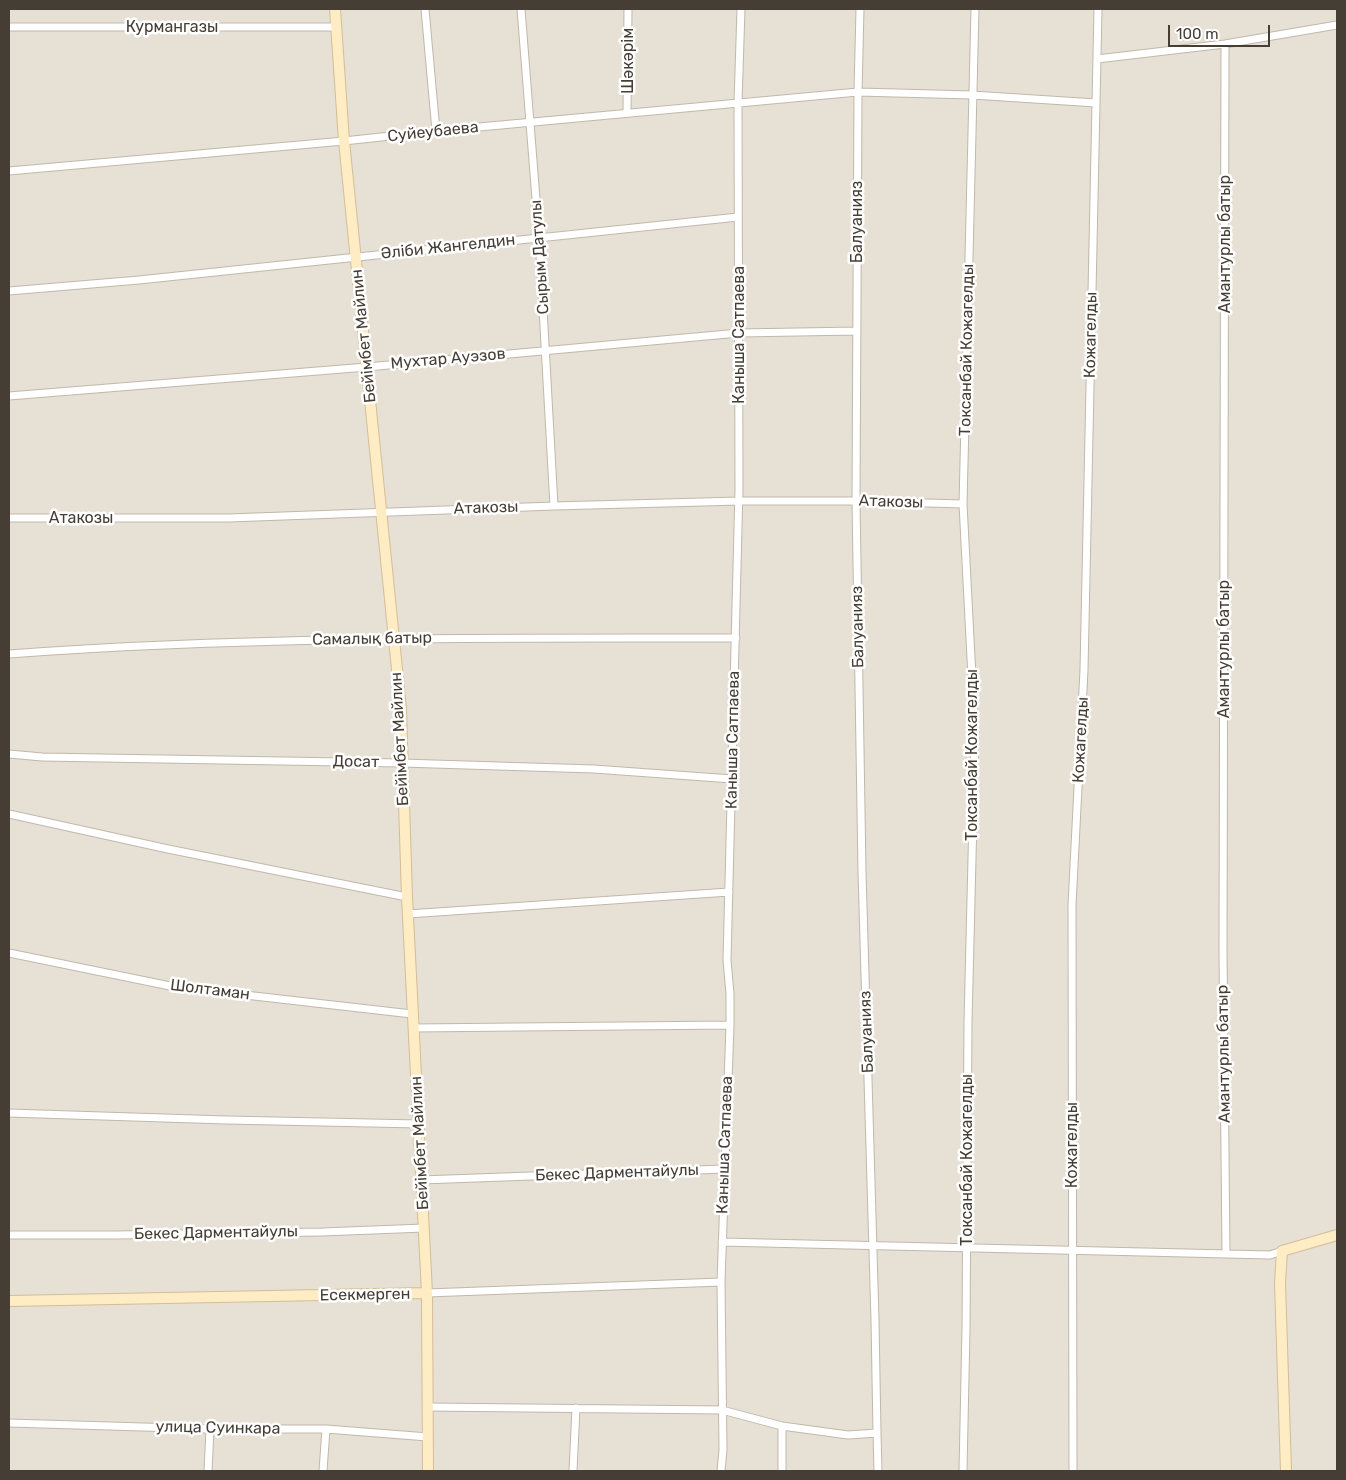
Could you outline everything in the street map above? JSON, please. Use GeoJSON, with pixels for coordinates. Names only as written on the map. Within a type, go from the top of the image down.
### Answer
{"type":"FeatureCollection","features":[{"type":"Feature","properties":{"kind":"street","name":"Бейімбет Майлин"},"geometry":{"type":"LineString","coordinates":[[335,9],[344,141],[401,709],[412,1014],[427,1293],[428,1471]]}},
{"type":"Feature","properties":{"kind":"street"},"geometry":{"type":"LineString","coordinates":[[425,9],[436,131]]}},
{"type":"Feature","properties":{"kind":"street","name":"Сырым Датулы"},"geometry":{"type":"LineString","coordinates":[[521,9],[539,237],[554,506]]}},
{"type":"Feature","properties":{"kind":"street","name":"Шәкәрім"},"geometry":{"type":"LineString","coordinates":[[628,9],[628,113]]}},
{"type":"Feature","properties":{"kind":"street","name":"Каныша Сатпаева"},"geometry":{"type":"LineString","coordinates":[[721,1471],[721,1282],[730,1025],[727,960],[739,501],[738,103],[741,9]]}},
{"type":"Feature","properties":{"kind":"street","name":"Балуанияз"},"geometry":{"type":"LineString","coordinates":[[860,9],[856,501],[862,872],[873,1244],[876,1433]]}},
{"type":"Feature","properties":{"kind":"street","name":"Токсанбай Кожагелды"},"geometry":{"type":"LineString","coordinates":[[963,1471],[968,1022],[975,735],[963,504],[975,9]]}},
{"type":"Feature","properties":{"kind":"street","name":"Кожагелды"},"geometry":{"type":"LineString","coordinates":[[1073,1471],[1072,905],[1084,670],[1098,9]]}},
{"type":"Feature","properties":{"kind":"street"},"geometry":{"type":"LineString","coordinates":[[1097,59],[1225,44],[1337,25]]}},
{"type":"Feature","properties":{"kind":"street","name":"Курмангазы"},"geometry":{"type":"LineString","coordinates":[[9,26],[336,27]]}},
{"type":"Feature","properties":{"kind":"street","name":"Амантурлы батыр"},"geometry":{"type":"LineString","coordinates":[[1225,44],[1223,953],[1226,1253]]}},
{"type":"Feature","properties":{"kind":"street","name":"Суйеубаева"},"geometry":{"type":"LineString","coordinates":[[9,171],[858,92],[972,95],[1096,104]]}},
{"type":"Feature","properties":{"kind":"street","name":"Әліби Жангелдин"},"geometry":{"type":"LineString","coordinates":[[9,291],[139,280],[738,217]]}},
{"type":"Feature","properties":{"kind":"street","name":"Мухтар Ауэзов"},"geometry":{"type":"LineString","coordinates":[[9,396],[739,333],[857,330]]}},
{"type":"Feature","properties":{"kind":"street","name":"Атакозы"},"geometry":{"type":"LineString","coordinates":[[9,518],[229,518],[739,501],[856,501],[963,504]]}},
{"type":"Feature","properties":{"kind":"street","name":"Самалық батыр"},"geometry":{"type":"LineString","coordinates":[[9,654],[76,649],[394,638],[736,638]]}},
{"type":"Feature","properties":{"kind":"street","name":"Досат"},"geometry":{"type":"LineString","coordinates":[[9,754],[52,757],[402,763],[594,769],[732,779]]}},
{"type":"Feature","properties":{"kind":"street"},"geometry":{"type":"LineString","coordinates":[[9,814],[168,849],[407,896]]}},
{"type":"Feature","properties":{"kind":"street"},"geometry":{"type":"LineString","coordinates":[[408,914],[729,892]]}},
{"type":"Feature","properties":{"kind":"street","name":"Шолтаман"},"geometry":{"type":"LineString","coordinates":[[9,953],[175,987],[412,1014]]}},
{"type":"Feature","properties":{"kind":"street"},"geometry":{"type":"LineString","coordinates":[[413,1028],[730,1025]]}},
{"type":"Feature","properties":{"kind":"street"},"geometry":{"type":"LineString","coordinates":[[9,1113],[419,1124]]}},
{"type":"Feature","properties":{"kind":"street","name":"Бекес Дарментайулы"},"geometry":{"type":"LineString","coordinates":[[421,1180],[724,1169]]}},
{"type":"Feature","properties":{"kind":"street","name":"Бекес Дарментайулы"},"geometry":{"type":"LineString","coordinates":[[9,1234],[115,1235],[322,1232],[424,1228]]}},
{"type":"Feature","properties":{"kind":"street"},"geometry":{"type":"LineString","coordinates":[[722,1242],[873,1244],[1270,1255],[1337,1235]]}},
{"type":"Feature","properties":{"kind":"street"},"geometry":{"type":"LineString","coordinates":[[1282,1251],[1280,1283],[1286,1471]]}},
{"type":"Feature","properties":{"kind":"street","name":"Eсекмерген"},"geometry":{"type":"LineString","coordinates":[[9,1300],[427,1293],[721,1282]]}},
{"type":"Feature","properties":{"kind":"street"},"geometry":{"type":"LineString","coordinates":[[428,1407],[722,1410],[782,1426],[848,1435],[876,1433],[878,1471]]}},
{"type":"Feature","properties":{"kind":"street"},"geometry":{"type":"LineString","coordinates":[[573,1471],[576,1408]]}},
{"type":"Feature","properties":{"kind":"street","name":"улица Суинкара"},"geometry":{"type":"LineString","coordinates":[[9,1423],[210,1429],[326,1430],[428,1438]]}},
{"type":"Feature","properties":{"kind":"street"},"geometry":{"type":"LineString","coordinates":[[782,1426],[782,1471]]}},
{"type":"Feature","properties":{"kind":"street"},"geometry":{"type":"LineString","coordinates":[[208,1471],[210,1429]]}},
{"type":"Feature","properties":{"kind":"street"},"geometry":{"type":"LineString","coordinates":[[323,1471],[326,1430]]}},
{"type":"Feature","properties":{"kind":"shaded area"},"geometry":{"type":"Polygon","coordinates":[[[9,9],[1337,9],[1337,1471],[9,1471],[9,9]]]}}]}
